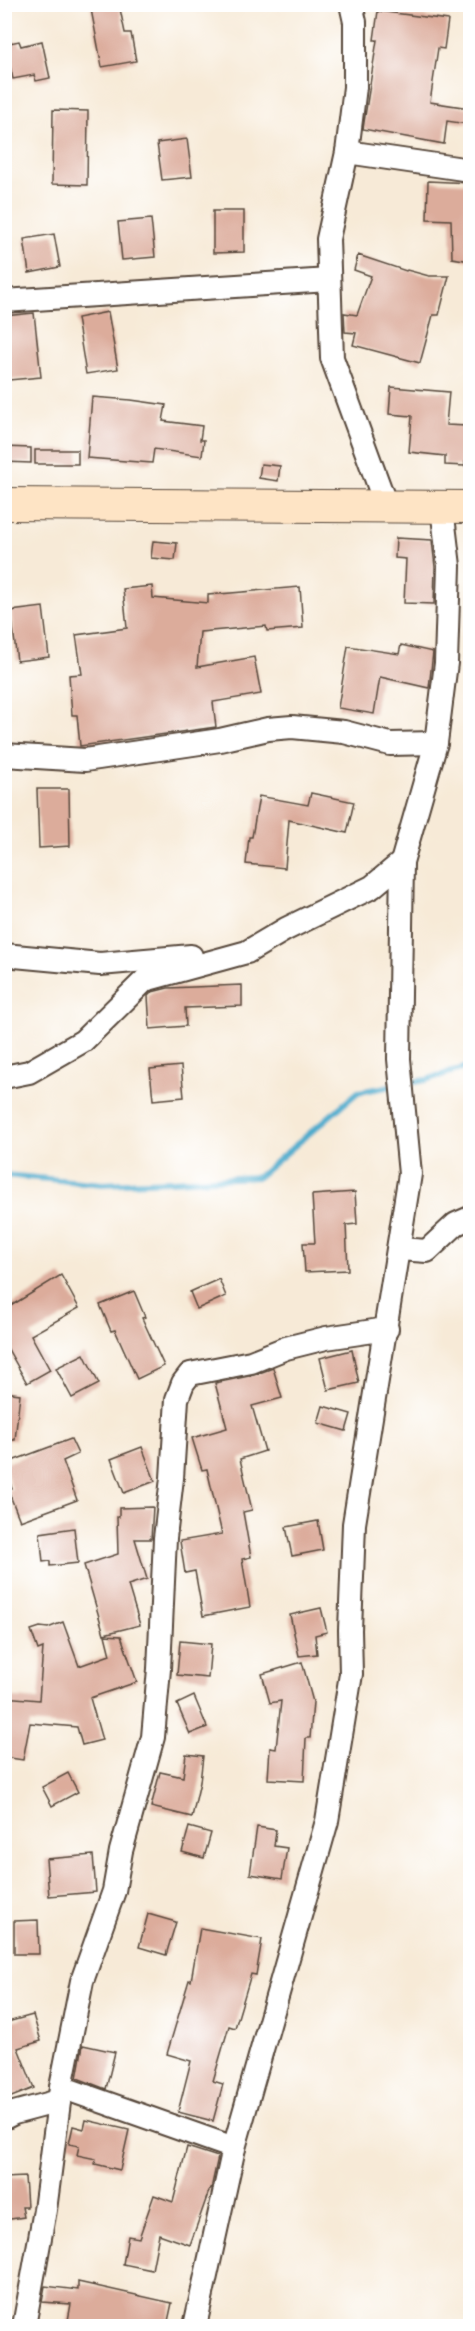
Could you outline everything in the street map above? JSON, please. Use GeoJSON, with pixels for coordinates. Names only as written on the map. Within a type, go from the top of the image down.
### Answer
{"type":"FeatureCollection","features":[{"type":"Feature","properties":{"kind":"main road"},"geometry":{"type":"LineString","coordinates":[[4,504],[456,508]]}},
{"type":"Feature","properties":{"kind":"street"},"geometry":{"type":"LineString","coordinates":[[351,4],[355,22],[355,87],[347,152],[328,238],[332,358],[387,508]]}},
{"type":"Feature","properties":{"kind":"street"},"geometry":{"type":"LineString","coordinates":[[347,152],[471,170]]}},
{"type":"Feature","properties":{"kind":"street"},"geometry":{"type":"LineString","coordinates":[[4,301],[329,280]]}},
{"type":"Feature","properties":{"kind":"street"},"geometry":{"type":"LineString","coordinates":[[195,2326],[234,2148],[327,1821],[351,1674],[350,1630],[354,1524],[410,1174],[399,1059],[402,862],[436,742],[446,663],[449,566],[456,508]]}},
{"type":"Feature","properties":{"kind":"street"},"geometry":{"type":"LineString","coordinates":[[4,755],[85,760],[220,740],[268,729],[292,728],[344,732],[390,744],[436,742]]}},
{"type":"Feature","properties":{"kind":"street"},"geometry":{"type":"LineString","coordinates":[[4,1077],[29,1072],[83,1041],[145,980],[247,951],[286,929],[372,887],[402,862]]}},
{"type":"Feature","properties":{"kind":"street"},"geometry":{"type":"LineString","coordinates":[[4,955],[100,964],[247,951]]}},
{"type":"Feature","properties":{"kind":"street"},"geometry":{"type":"LineString","coordinates":[[399,1249],[427,1251],[456,1224],[471,1218]]}},
{"type":"Feature","properties":{"kind":"street"},"geometry":{"type":"LineString","coordinates":[[24,2326],[45,2210],[60,2094],[82,1980],[114,1891],[121,1851],[153,1737],[159,1669],[165,1538],[172,1478],[177,1399],[183,1383],[190,1374],[251,1362],[286,1348],[326,1338],[387,1329]]}},
{"type":"Feature","properties":{"kind":"street"},"geometry":{"type":"LineString","coordinates":[[4,2118],[60,2094],[234,2148]]}},
{"type":"Feature","properties":{"kind":"street"},"geometry":{"type":"LineString","coordinates":[[202,2296],[212,2326]]}},
{"type":"Feature","properties":{"kind":"building"},"geometry":{"type":"Polygon","coordinates":[[[90,4],[119,4],[125,33],[131,33],[136,61],[102,67],[90,4]]]}},
{"type":"Feature","properties":{"kind":"building"},"geometry":{"type":"Polygon","coordinates":[[[378,11],[448,20],[444,49],[438,48],[430,102],[469,108],[467,124],[447,121],[444,144],[363,129],[377,40],[374,40],[378,11]]]}},
{"type":"Feature","properties":{"kind":"building"},"geometry":{"type":"Polygon","coordinates":[[[19,41],[21,46],[42,41],[50,78],[36,81],[34,75],[13,79],[5,44],[19,41]]]}},
{"type":"Feature","properties":{"kind":"building"},"geometry":{"type":"Polygon","coordinates":[[[53,110],[88,111],[87,185],[52,184],[53,110]]]}},
{"type":"Feature","properties":{"kind":"building"},"geometry":{"type":"Polygon","coordinates":[[[187,139],[192,177],[162,180],[157,143],[187,139]]]}},
{"type":"Feature","properties":{"kind":"building"},"geometry":{"type":"Polygon","coordinates":[[[428,181],[471,183],[471,261],[452,258],[451,220],[427,219],[428,181]]]}},
{"type":"Feature","properties":{"kind":"building"},"geometry":{"type":"Polygon","coordinates":[[[213,211],[244,211],[244,252],[213,253],[213,211]]]}},
{"type":"Feature","properties":{"kind":"building"},"geometry":{"type":"Polygon","coordinates":[[[151,219],[155,257],[122,260],[118,222],[151,219]]]}},
{"type":"Feature","properties":{"kind":"building"},"geometry":{"type":"Polygon","coordinates":[[[54,234],[60,267],[29,273],[24,239],[54,234]]]}},
{"type":"Feature","properties":{"kind":"building"},"geometry":{"type":"Polygon","coordinates":[[[358,255],[406,271],[429,276],[449,276],[439,315],[433,315],[420,363],[353,345],[356,333],[345,332],[344,313],[357,315],[371,276],[354,270],[358,255]]]}},
{"type":"Feature","properties":{"kind":"building"},"geometry":{"type":"Polygon","coordinates":[[[108,312],[118,369],[86,374],[77,318],[108,312]]]}},
{"type":"Feature","properties":{"kind":"building"},"geometry":{"type":"Polygon","coordinates":[[[34,313],[41,377],[9,380],[6,354],[4,354],[4,316],[34,313]]]}},
{"type":"Feature","properties":{"kind":"building"},"geometry":{"type":"Polygon","coordinates":[[[391,387],[449,392],[446,425],[467,426],[466,446],[471,446],[471,462],[465,462],[465,466],[445,465],[445,456],[409,452],[412,416],[389,414],[391,387]]]}},
{"type":"Feature","properties":{"kind":"building"},"geometry":{"type":"Polygon","coordinates":[[[92,397],[166,405],[163,421],[202,426],[200,440],[204,440],[202,456],[154,449],[152,463],[87,458],[92,397]]]}},
{"type":"Feature","properties":{"kind":"building"},"geometry":{"type":"Polygon","coordinates":[[[4,447],[31,448],[31,463],[4,462],[4,447]]]}},
{"type":"Feature","properties":{"kind":"building"},"geometry":{"type":"Polygon","coordinates":[[[35,450],[78,450],[78,464],[35,464],[35,450]]]}},
{"type":"Feature","properties":{"kind":"building"},"geometry":{"type":"Polygon","coordinates":[[[261,464],[280,466],[278,481],[259,478],[261,464]]]}},
{"type":"Feature","properties":{"kind":"building"},"geometry":{"type":"Polygon","coordinates":[[[396,538],[432,540],[435,567],[434,604],[404,603],[406,559],[395,558],[396,538]]]}},
{"type":"Feature","properties":{"kind":"building"},"geometry":{"type":"Polygon","coordinates":[[[153,541],[177,543],[175,560],[151,558],[153,541]]]}},
{"type":"Feature","properties":{"kind":"building"},"geometry":{"type":"Polygon","coordinates":[[[152,586],[153,598],[208,603],[208,595],[300,587],[303,628],[267,631],[266,626],[200,632],[197,667],[254,657],[261,694],[213,702],[216,727],[80,746],[77,715],[72,715],[69,675],[82,674],[76,635],[127,628],[123,589],[152,586]]]}},
{"type":"Feature","properties":{"kind":"building"},"geometry":{"type":"Polygon","coordinates":[[[43,607],[49,657],[17,661],[11,611],[43,607]]]}},
{"type":"Feature","properties":{"kind":"building"},"geometry":{"type":"Polygon","coordinates":[[[401,645],[433,652],[429,688],[380,677],[374,714],[338,708],[348,646],[399,654],[401,645]]]}},
{"type":"Feature","properties":{"kind":"building"},"geometry":{"type":"Polygon","coordinates":[[[37,789],[69,789],[70,846],[39,848],[37,789]]]}},
{"type":"Feature","properties":{"kind":"building"},"geometry":{"type":"Polygon","coordinates":[[[311,793],[354,802],[347,833],[289,820],[285,868],[246,864],[249,837],[252,837],[259,796],[308,805],[311,793]]]}},
{"type":"Feature","properties":{"kind":"building"},"geometry":{"type":"Polygon","coordinates":[[[242,985],[242,1006],[185,1008],[186,1026],[150,1029],[148,996],[152,992],[168,988],[242,985]]]}},
{"type":"Feature","properties":{"kind":"building"},"geometry":{"type":"Polygon","coordinates":[[[181,1066],[184,1097],[153,1100],[150,1069],[181,1066]]]}},
{"type":"Feature","properties":{"kind":"building"},"geometry":{"type":"Polygon","coordinates":[[[355,1192],[357,1224],[346,1225],[348,1270],[305,1272],[303,1243],[315,1243],[312,1195],[355,1192]]]}},
{"type":"Feature","properties":{"kind":"building"},"geometry":{"type":"Polygon","coordinates":[[[61,1275],[79,1308],[31,1335],[50,1370],[27,1383],[4,1342],[4,1310],[61,1275]]]}},
{"type":"Feature","properties":{"kind":"building"},"geometry":{"type":"Polygon","coordinates":[[[219,1279],[226,1296],[197,1309],[190,1292],[219,1279]]]}},
{"type":"Feature","properties":{"kind":"building"},"geometry":{"type":"Polygon","coordinates":[[[134,1291],[145,1317],[142,1318],[164,1366],[137,1379],[115,1330],[111,1331],[100,1305],[134,1291]]]}},
{"type":"Feature","properties":{"kind":"building"},"geometry":{"type":"Polygon","coordinates":[[[352,1350],[359,1383],[328,1390],[320,1358],[352,1350]]]}},
{"type":"Feature","properties":{"kind":"building"},"geometry":{"type":"Polygon","coordinates":[[[84,1354],[99,1384],[72,1398],[56,1368],[84,1354]]]}},
{"type":"Feature","properties":{"kind":"building"},"geometry":{"type":"Polygon","coordinates":[[[273,1368],[282,1398],[252,1406],[265,1451],[240,1459],[252,1510],[243,1512],[251,1557],[242,1559],[250,1607],[203,1616],[195,1571],[185,1573],[180,1541],[222,1534],[207,1469],[202,1470],[192,1438],[227,1428],[215,1383],[254,1375],[273,1368]]]}},
{"type":"Feature","properties":{"kind":"building"},"geometry":{"type":"Polygon","coordinates":[[[4,1392],[20,1394],[15,1440],[4,1440],[4,1392]]]}},
{"type":"Feature","properties":{"kind":"building"},"geometry":{"type":"Polygon","coordinates":[[[323,1406],[351,1414],[346,1431],[318,1423],[323,1406]]]}},
{"type":"Feature","properties":{"kind":"building"},"geometry":{"type":"Polygon","coordinates":[[[71,1439],[78,1454],[63,1461],[77,1500],[20,1521],[8,1490],[12,1489],[4,1464],[71,1439]]]}},
{"type":"Feature","properties":{"kind":"building"},"geometry":{"type":"Polygon","coordinates":[[[142,1447],[155,1481],[124,1493],[111,1459],[142,1447]]]}},
{"type":"Feature","properties":{"kind":"building"},"geometry":{"type":"Polygon","coordinates":[[[153,1507],[151,1539],[135,1539],[147,1579],[128,1585],[140,1625],[104,1634],[84,1565],[118,1554],[117,1517],[119,1517],[119,1508],[153,1507]]]}},
{"type":"Feature","properties":{"kind":"building"},"geometry":{"type":"Polygon","coordinates":[[[318,1521],[323,1550],[292,1556],[286,1527],[318,1521]]]}},
{"type":"Feature","properties":{"kind":"building"},"geometry":{"type":"Polygon","coordinates":[[[74,1528],[78,1563],[50,1566],[50,1561],[43,1562],[40,1533],[74,1528]]]}},
{"type":"Feature","properties":{"kind":"building"},"geometry":{"type":"Polygon","coordinates":[[[321,1608],[327,1632],[315,1635],[317,1654],[299,1656],[290,1615],[321,1608]]]}},
{"type":"Feature","properties":{"kind":"building"},"geometry":{"type":"Polygon","coordinates":[[[63,1622],[79,1666],[110,1655],[105,1635],[121,1636],[137,1682],[90,1698],[102,1740],[82,1745],[77,1727],[30,1723],[23,1760],[4,1757],[4,1697],[39,1700],[43,1648],[38,1650],[31,1630],[40,1627],[48,1628],[63,1622]]]}},
{"type":"Feature","properties":{"kind":"building"},"geometry":{"type":"Polygon","coordinates":[[[180,1641],[211,1644],[208,1678],[177,1675],[180,1641]]]}},
{"type":"Feature","properties":{"kind":"building"},"geometry":{"type":"Polygon","coordinates":[[[302,1662],[313,1702],[310,1738],[306,1738],[304,1781],[268,1779],[270,1748],[276,1749],[281,1701],[270,1703],[262,1674],[302,1662]]]}},
{"type":"Feature","properties":{"kind":"building"},"geometry":{"type":"Polygon","coordinates":[[[194,1696],[207,1727],[190,1734],[177,1704],[194,1696]]]}},
{"type":"Feature","properties":{"kind":"building"},"geometry":{"type":"Polygon","coordinates":[[[186,1754],[203,1756],[192,1817],[151,1807],[160,1772],[183,1777],[186,1754]]]}},
{"type":"Feature","properties":{"kind":"building"},"geometry":{"type":"Polygon","coordinates":[[[68,1773],[78,1792],[52,1806],[42,1787],[68,1773]]]}},
{"type":"Feature","properties":{"kind":"building"},"geometry":{"type":"Polygon","coordinates":[[[189,1827],[211,1833],[204,1858],[182,1852],[189,1827]]]}},
{"type":"Feature","properties":{"kind":"building"},"geometry":{"type":"Polygon","coordinates":[[[257,1827],[276,1830],[274,1846],[287,1848],[282,1879],[250,1874],[257,1827]]]}},
{"type":"Feature","properties":{"kind":"building"},"geometry":{"type":"Polygon","coordinates":[[[93,1855],[96,1892],[49,1896],[46,1859],[93,1855]]]}},
{"type":"Feature","properties":{"kind":"building"},"geometry":{"type":"Polygon","coordinates":[[[148,1914],[176,1922],[166,1955],[139,1947],[148,1914]]]}},
{"type":"Feature","properties":{"kind":"building"},"geometry":{"type":"Polygon","coordinates":[[[38,1920],[39,1954],[14,1954],[14,1921],[38,1920]]]}},
{"type":"Feature","properties":{"kind":"building"},"geometry":{"type":"Polygon","coordinates":[[[200,1928],[262,1939],[256,1975],[251,1974],[235,2028],[229,2026],[213,2081],[223,2084],[213,2121],[178,2112],[191,2061],[167,2054],[189,1980],[191,1981],[200,1928]]]}},
{"type":"Feature","properties":{"kind":"building"},"geometry":{"type":"Polygon","coordinates":[[[33,2015],[41,2041],[18,2048],[34,2088],[4,2100],[4,2016],[8,2022],[33,2015]]]}},
{"type":"Feature","properties":{"kind":"building"},"geometry":{"type":"Polygon","coordinates":[[[83,2045],[115,2052],[106,2089],[77,2078],[83,2045]]]}},
{"type":"Feature","properties":{"kind":"building"},"geometry":{"type":"Polygon","coordinates":[[[86,2120],[129,2130],[120,2170],[95,2164],[96,2159],[77,2155],[79,2146],[69,2144],[73,2126],[84,2129],[86,2120]]]}},
{"type":"Feature","properties":{"kind":"building"},"geometry":{"type":"Polygon","coordinates":[[[187,2147],[218,2157],[211,2189],[190,2245],[159,2234],[152,2270],[123,2264],[128,2236],[139,2238],[154,2195],[173,2202],[187,2147]]]}},
{"type":"Feature","properties":{"kind":"building"},"geometry":{"type":"Polygon","coordinates":[[[25,2177],[27,2207],[22,2207],[24,2217],[4,2220],[4,2178],[25,2177]]]}},
{"type":"Feature","properties":{"kind":"building"},"geometry":{"type":"Polygon","coordinates":[[[78,2282],[172,2303],[167,2326],[67,2326],[71,2304],[42,2302],[45,2286],[78,2290],[78,2282]]]}},
{"type":"Feature","properties":{"kind":"waterway"},"geometry":{"type":"LineString","coordinates":[[4,1175],[103,1184],[258,1177],[358,1092],[426,1080],[470,1066]]}}]}
